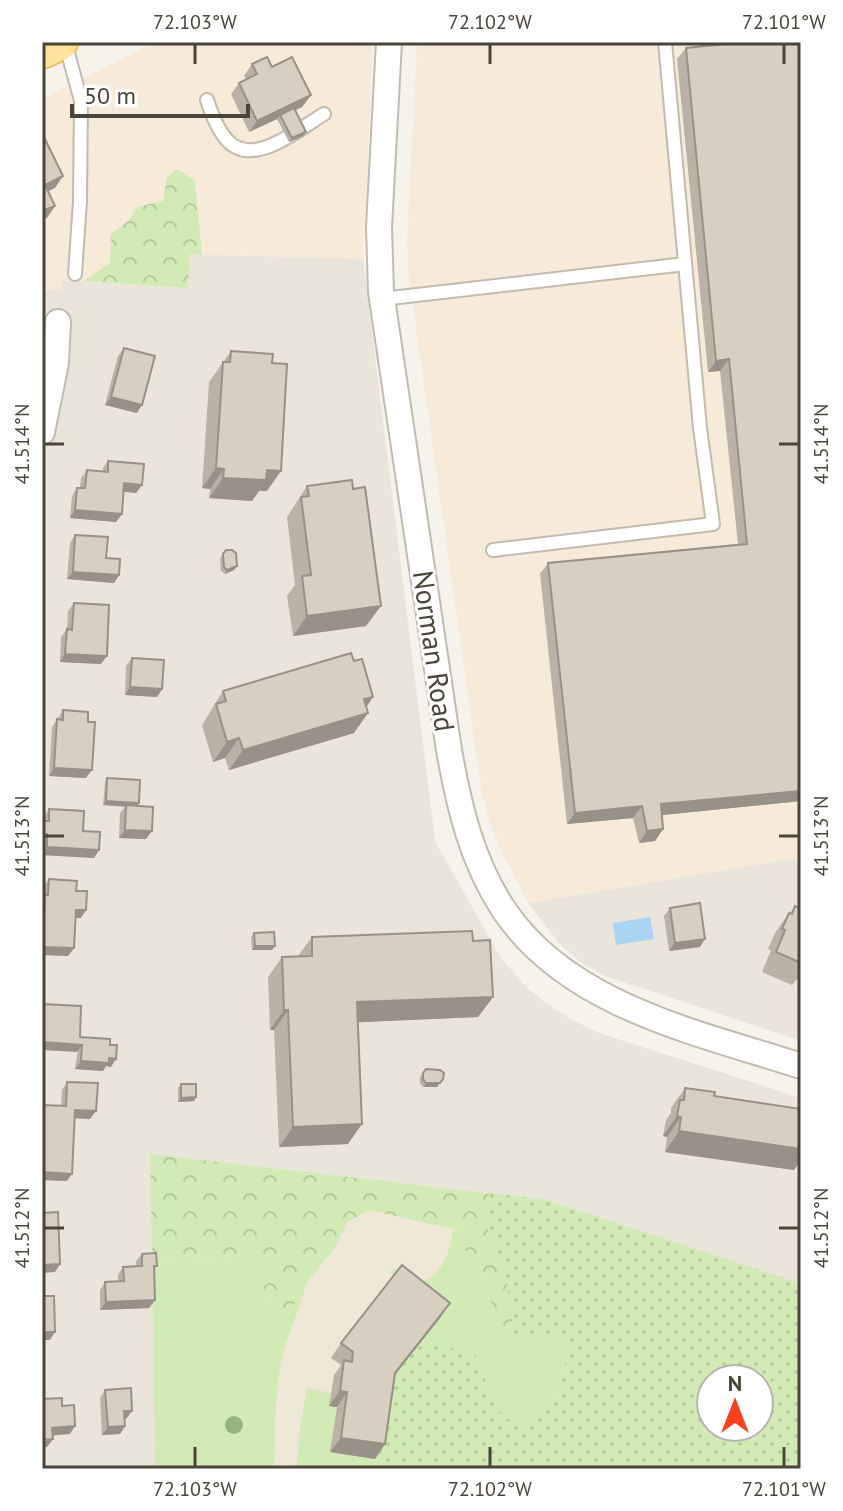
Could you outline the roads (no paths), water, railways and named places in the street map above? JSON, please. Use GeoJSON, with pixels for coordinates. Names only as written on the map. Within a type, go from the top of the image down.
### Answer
{"type":"FeatureCollection","features":[{"type":"Feature","properties":{"kind":"main road"},"geometry":{"type":"LineString","coordinates":[[42,50],[62,42]]}},
{"type":"Feature","properties":{"kind":"street","name":"Norman Road"},"geometry":{"type":"LineString","coordinates":[[389,42],[378,236],[382,299],[456,791],[470,841],[506,912],[528,938],[563,968],[595,989],[656,1018],[801,1066]]}},
{"type":"Feature","properties":{"kind":"street"},"geometry":{"type":"LineString","coordinates":[[42,432],[56,363],[58,322]]}},
{"type":"Feature","properties":{"kind":"lane"},"geometry":{"type":"LineString","coordinates":[[62,42],[81,101],[75,274]]}},
{"type":"Feature","properties":{"kind":"lane"},"geometry":{"type":"LineString","coordinates":[[493,550],[713,524],[700,428],[665,42]]}},
{"type":"Feature","properties":{"kind":"lane"},"geometry":{"type":"LineString","coordinates":[[207,100],[220,130],[229,143],[240,150],[264,150],[324,114]]}},
{"type":"Feature","properties":{"kind":"lane"},"geometry":{"type":"LineString","coordinates":[[382,299],[685,264]]}},
{"type":"Feature","properties":{"kind":"water"},"geometry":{"type":"Polygon","coordinates":[[[650,917],[654,939],[616,945],[613,923],[650,917]]]}}]}
